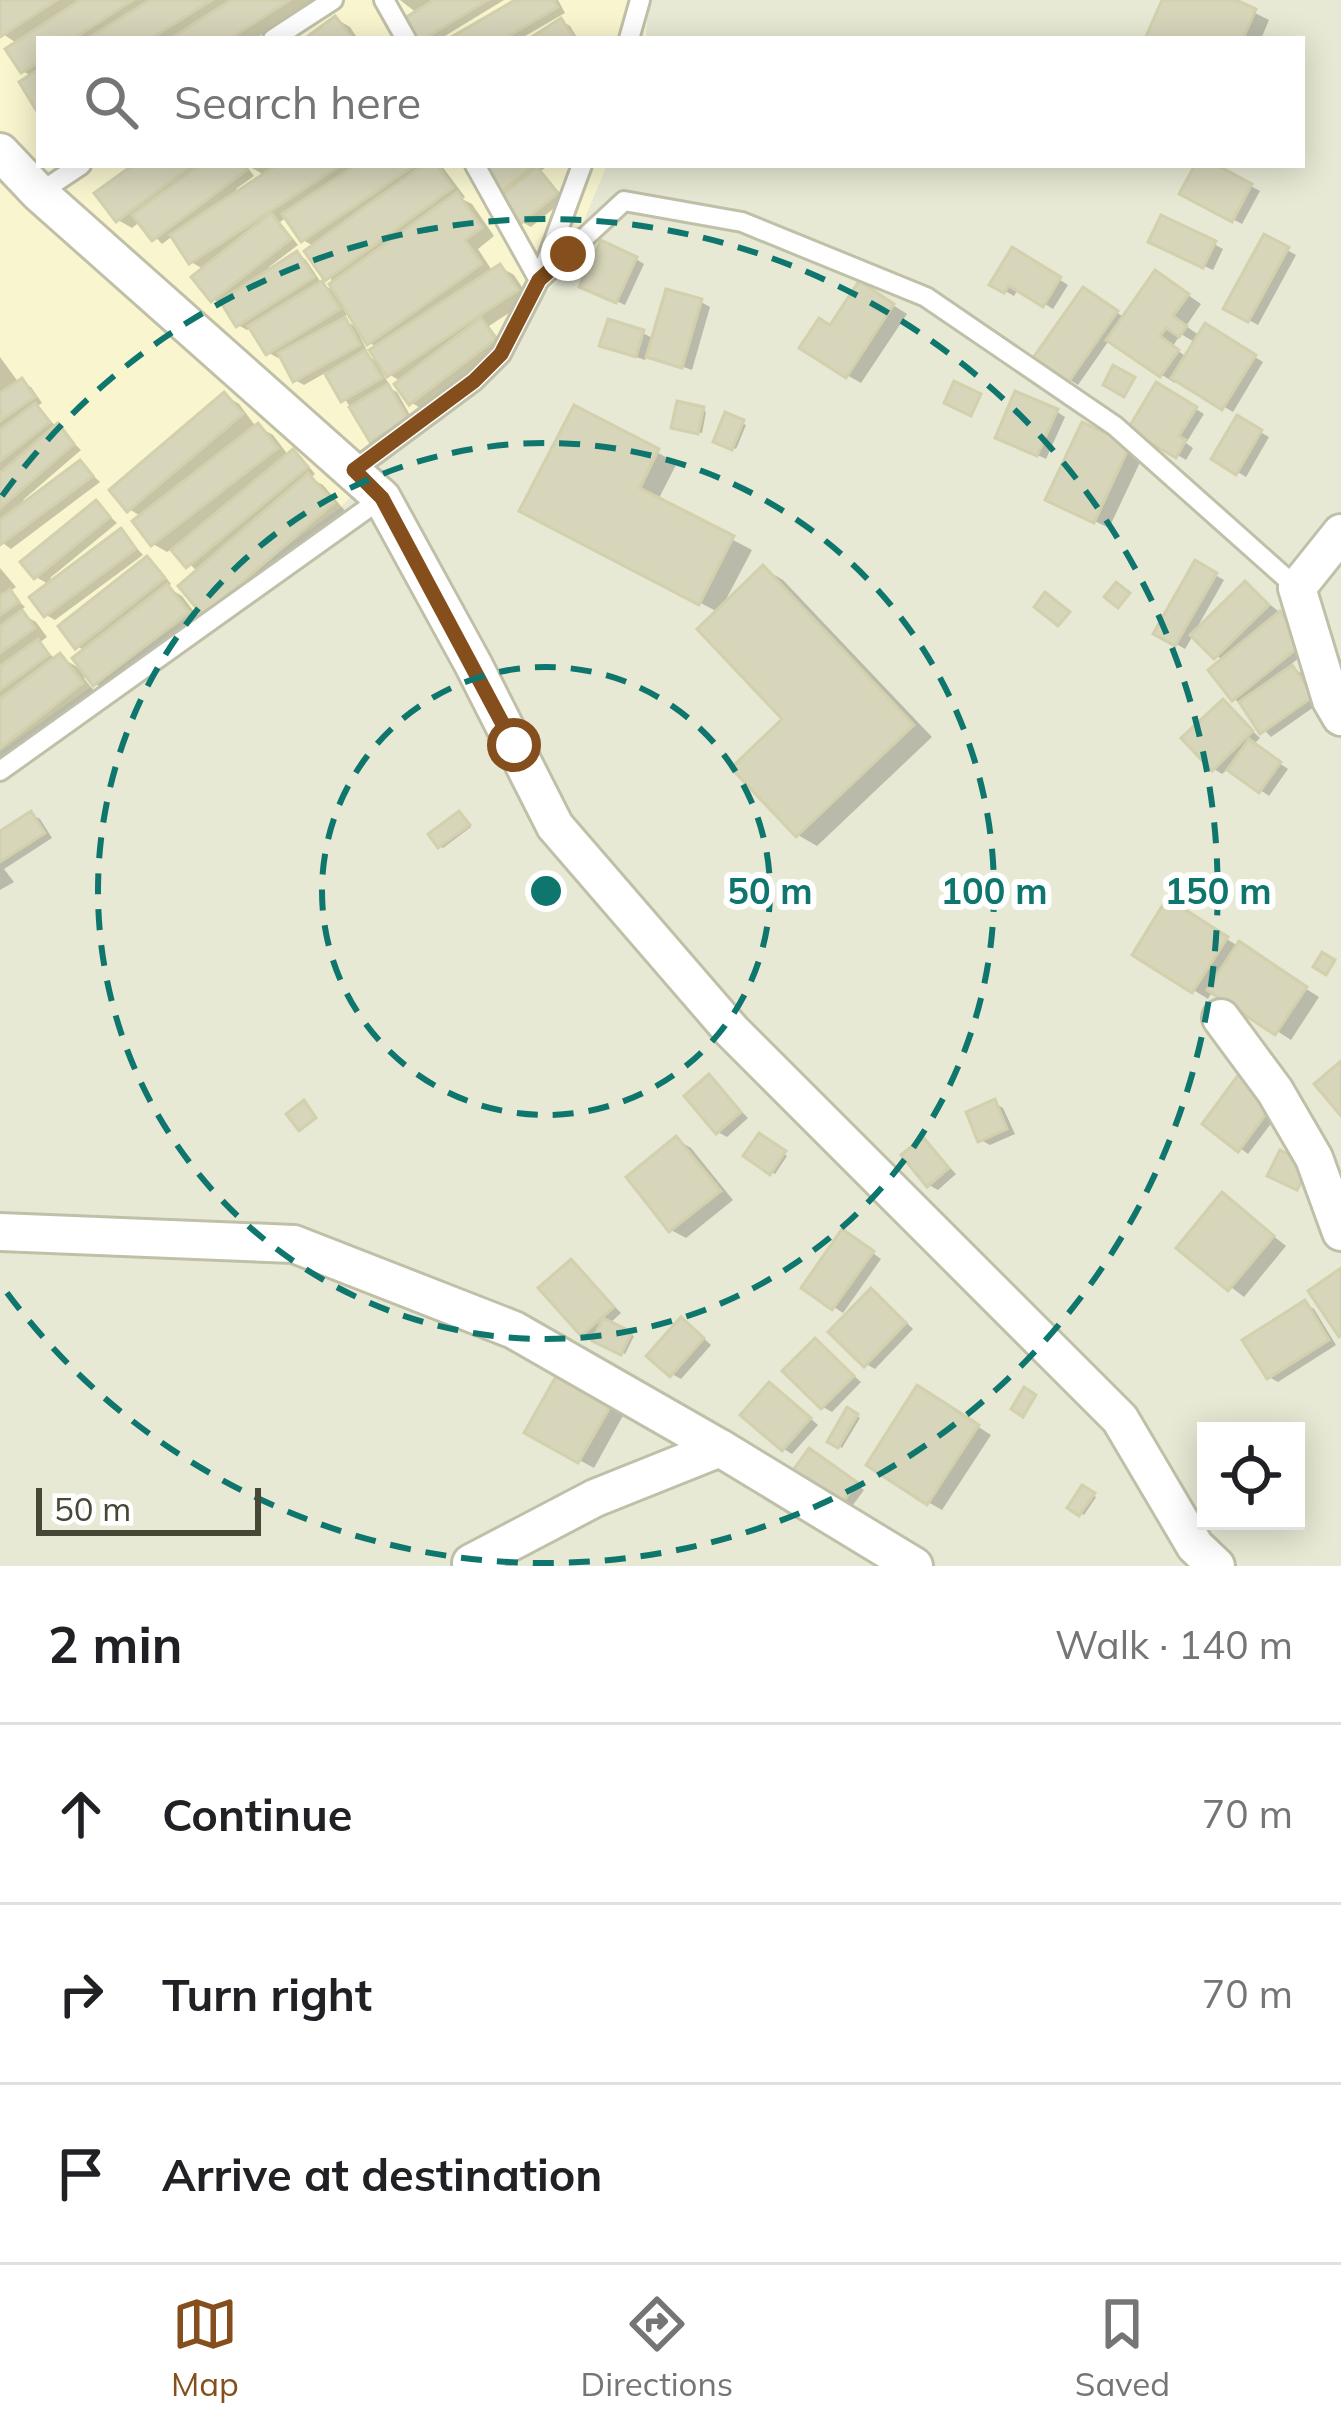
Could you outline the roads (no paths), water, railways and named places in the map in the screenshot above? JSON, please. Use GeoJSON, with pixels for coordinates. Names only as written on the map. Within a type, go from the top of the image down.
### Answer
{"type":"FeatureCollection","features":[{"type":"Feature","properties":{"kind":"street"},"geometry":{"type":"LineString","coordinates":[[0,152],[39,193],[382,498],[555,826],[732,1031],[1120,1419],[1195,1546],[1216,1566]]}},
{"type":"Feature","properties":{"kind":"street"},"geometry":{"type":"LineString","coordinates":[[1341,533],[1297,588],[1331,700],[1341,717]]}},
{"type":"Feature","properties":{"kind":"street"},"geometry":{"type":"LineString","coordinates":[[1221,1018],[1275,1091],[1314,1158],[1341,1232]]}},
{"type":"Feature","properties":{"kind":"street"},"geometry":{"type":"LineString","coordinates":[[0,1232],[294,1244],[514,1330],[914,1566]]}},
{"type":"Feature","properties":{"kind":"street"},"geometry":{"type":"LineString","coordinates":[[471,1563],[596,1498],[720,1448]]}},
{"type":"Feature","properties":{"kind":"lane"},"geometry":{"type":"LineString","coordinates":[[279,36],[333,0]]}},
{"type":"Feature","properties":{"kind":"lane"},"geometry":{"type":"LineString","coordinates":[[384,0],[404,36]]}},
{"type":"Feature","properties":{"kind":"lane"},"geometry":{"type":"LineString","coordinates":[[630,36],[640,0]]}},
{"type":"Feature","properties":{"kind":"lane"},"geometry":{"type":"LineString","coordinates":[[39,193],[76,168]]}},
{"type":"Feature","properties":{"kind":"lane"},"geometry":{"type":"LineString","coordinates":[[478,168],[539,280]]}},
{"type":"Feature","properties":{"kind":"lane"},"geometry":{"type":"LineString","coordinates":[[354,470],[474,381],[501,354],[539,280],[581,168]]}},
{"type":"Feature","properties":{"kind":"lane"},"geometry":{"type":"LineString","coordinates":[[539,280],[624,201],[742,222],[926,297],[1115,426],[1297,588]]}},
{"type":"Feature","properties":{"kind":"lane"},"geometry":{"type":"LineString","coordinates":[[0,771],[382,498]]}}]}
